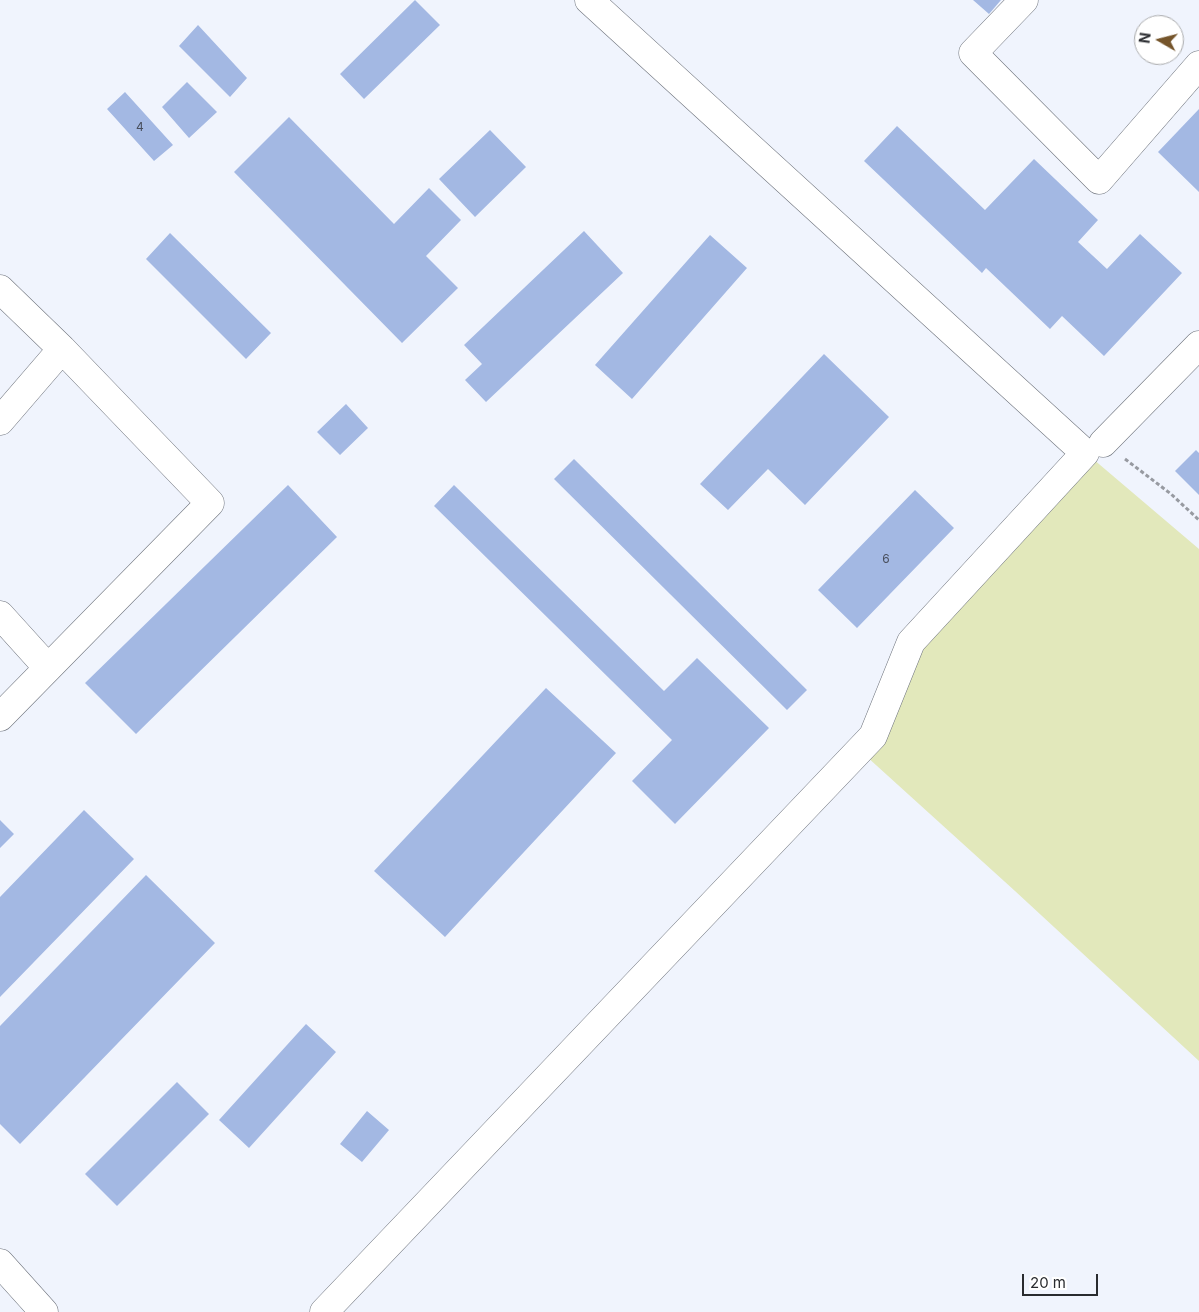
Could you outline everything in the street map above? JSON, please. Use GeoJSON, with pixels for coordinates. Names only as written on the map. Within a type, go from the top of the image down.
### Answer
{"type":"FeatureCollection","features":[{"type":"Feature","properties":{"kind":"lane"},"geometry":{"type":"LineString","coordinates":[[324,1312],[874,736],[911,642],[1085,453],[589,0]]}},
{"type":"Feature","properties":{"kind":"lane"},"geometry":{"type":"LineString","coordinates":[[1024,0],[973,53],[1100,180],[1199,66]]}},
{"type":"Feature","properties":{"kind":"lane"},"geometry":{"type":"LineString","coordinates":[[0,288],[62,349],[210,503],[0,717]]}},
{"type":"Feature","properties":{"kind":"lane"},"geometry":{"type":"LineString","coordinates":[[1102,442],[1199,344]]}},
{"type":"Feature","properties":{"kind":"lane"},"geometry":{"type":"LineString","coordinates":[[0,421],[62,349]]}},
{"type":"Feature","properties":{"kind":"lane"},"geometry":{"type":"LineString","coordinates":[[0,615],[48,668]]}},
{"type":"Feature","properties":{"kind":"lane"},"geometry":{"type":"LineString","coordinates":[[0,1263],[44,1312]]}},
{"type":"Feature","properties":{"kind":"path"},"geometry":{"type":"LineString","coordinates":[[1102,442],[1171,494],[1199,520]]}},
{"type":"Feature","properties":{"kind":"green space"},"geometry":{"type":"Polygon","coordinates":[[[1086,453],[1199,549],[1199,1061],[866,756],[911,643],[1086,453]]]}},
{"type":"Feature","properties":{"kind":"building"},"geometry":{"type":"Polygon","coordinates":[[[415,0],[440,25],[364,99],[340,74],[415,0]]]}},
{"type":"Feature","properties":{"kind":"building"},"geometry":{"type":"Polygon","coordinates":[[[973,0],[1001,0],[989,14],[973,0]]]}},
{"type":"Feature","properties":{"kind":"building"},"geometry":{"type":"Polygon","coordinates":[[[198,25],[247,78],[230,97],[179,46],[198,25]]]}},
{"type":"Feature","properties":{"kind":"building"},"geometry":{"type":"Polygon","coordinates":[[[187,82],[217,112],[189,138],[162,107],[187,82]]]}},
{"type":"Feature","properties":{"kind":"building"},"geometry":{"type":"Polygon","coordinates":[[[125,92],[173,145],[154,161],[107,109],[125,92]]]}},
{"type":"Feature","properties":{"kind":"building"},"geometry":{"type":"Polygon","coordinates":[[[1199,109],[1199,192],[1158,152],[1199,109]]]}},
{"type":"Feature","properties":{"kind":"building"},"geometry":{"type":"Polygon","coordinates":[[[289,117],[394,224],[429,188],[461,220],[426,256],[458,288],[402,343],[234,172],[289,117]]]}},
{"type":"Feature","properties":{"kind":"building"},"geometry":{"type":"Polygon","coordinates":[[[897,126],[985,210],[1034,159],[1098,220],[1078,242],[1107,269],[1140,234],[1182,273],[1104,356],[1062,316],[1050,329],[986,268],[982,273],[864,161],[897,126]]]}},
{"type":"Feature","properties":{"kind":"building"},"geometry":{"type":"Polygon","coordinates":[[[490,130],[526,167],[475,217],[439,179],[490,130]]]}},
{"type":"Feature","properties":{"kind":"building"},"geometry":{"type":"Polygon","coordinates":[[[584,231],[623,273],[486,402],[465,380],[482,364],[464,345],[584,231]]]}},
{"type":"Feature","properties":{"kind":"building"},"geometry":{"type":"Polygon","coordinates":[[[170,233],[271,333],[246,359],[146,259],[170,233]]]}},
{"type":"Feature","properties":{"kind":"building"},"geometry":{"type":"Polygon","coordinates":[[[710,235],[747,268],[632,399],[595,365],[710,235]]]}},
{"type":"Feature","properties":{"kind":"building"},"geometry":{"type":"Polygon","coordinates":[[[824,354],[889,417],[805,505],[768,469],[728,510],[700,484],[824,354]]]}},
{"type":"Feature","properties":{"kind":"building"},"geometry":{"type":"Polygon","coordinates":[[[346,404],[368,428],[340,455],[317,432],[346,404]]]}},
{"type":"Feature","properties":{"kind":"building"},"geometry":{"type":"Polygon","coordinates":[[[1196,450],[1199,453],[1199,495],[1175,471],[1196,450]]]}},
{"type":"Feature","properties":{"kind":"building"},"geometry":{"type":"Polygon","coordinates":[[[574,459],[807,690],[787,710],[554,479],[574,459]]]}},
{"type":"Feature","properties":{"kind":"building"},"geometry":{"type":"Polygon","coordinates":[[[288,485],[337,537],[136,734],[85,683],[288,485]]]}},
{"type":"Feature","properties":{"kind":"building"},"geometry":{"type":"Polygon","coordinates":[[[454,485],[664,691],[697,658],[769,728],[675,824],[632,781],[672,740],[434,506],[454,485]]]}},
{"type":"Feature","properties":{"kind":"building"},"geometry":{"type":"Polygon","coordinates":[[[915,490],[954,528],[857,628],[818,590],[915,490]]]}},
{"type":"Feature","properties":{"kind":"building"},"geometry":{"type":"Polygon","coordinates":[[[546,688],[616,753],[445,937],[374,871],[546,688]]]}},
{"type":"Feature","properties":{"kind":"building"},"geometry":{"type":"Polygon","coordinates":[[[84,810],[134,859],[0,997],[0,897],[84,810]]]}},
{"type":"Feature","properties":{"kind":"building"},"geometry":{"type":"Polygon","coordinates":[[[0,820],[14,834],[0,848],[0,820]]]}},
{"type":"Feature","properties":{"kind":"building"},"geometry":{"type":"Polygon","coordinates":[[[146,875],[215,943],[20,1144],[0,1124],[0,1026],[146,875]]]}},
{"type":"Feature","properties":{"kind":"building"},"geometry":{"type":"Polygon","coordinates":[[[306,1024],[336,1052],[249,1148],[219,1120],[306,1024]]]}},
{"type":"Feature","properties":{"kind":"building"},"geometry":{"type":"Polygon","coordinates":[[[177,1082],[209,1114],[117,1206],[85,1174],[177,1082]]]}},
{"type":"Feature","properties":{"kind":"building"},"geometry":{"type":"Polygon","coordinates":[[[367,1111],[389,1130],[362,1162],[340,1144],[367,1111]]]}}]}
